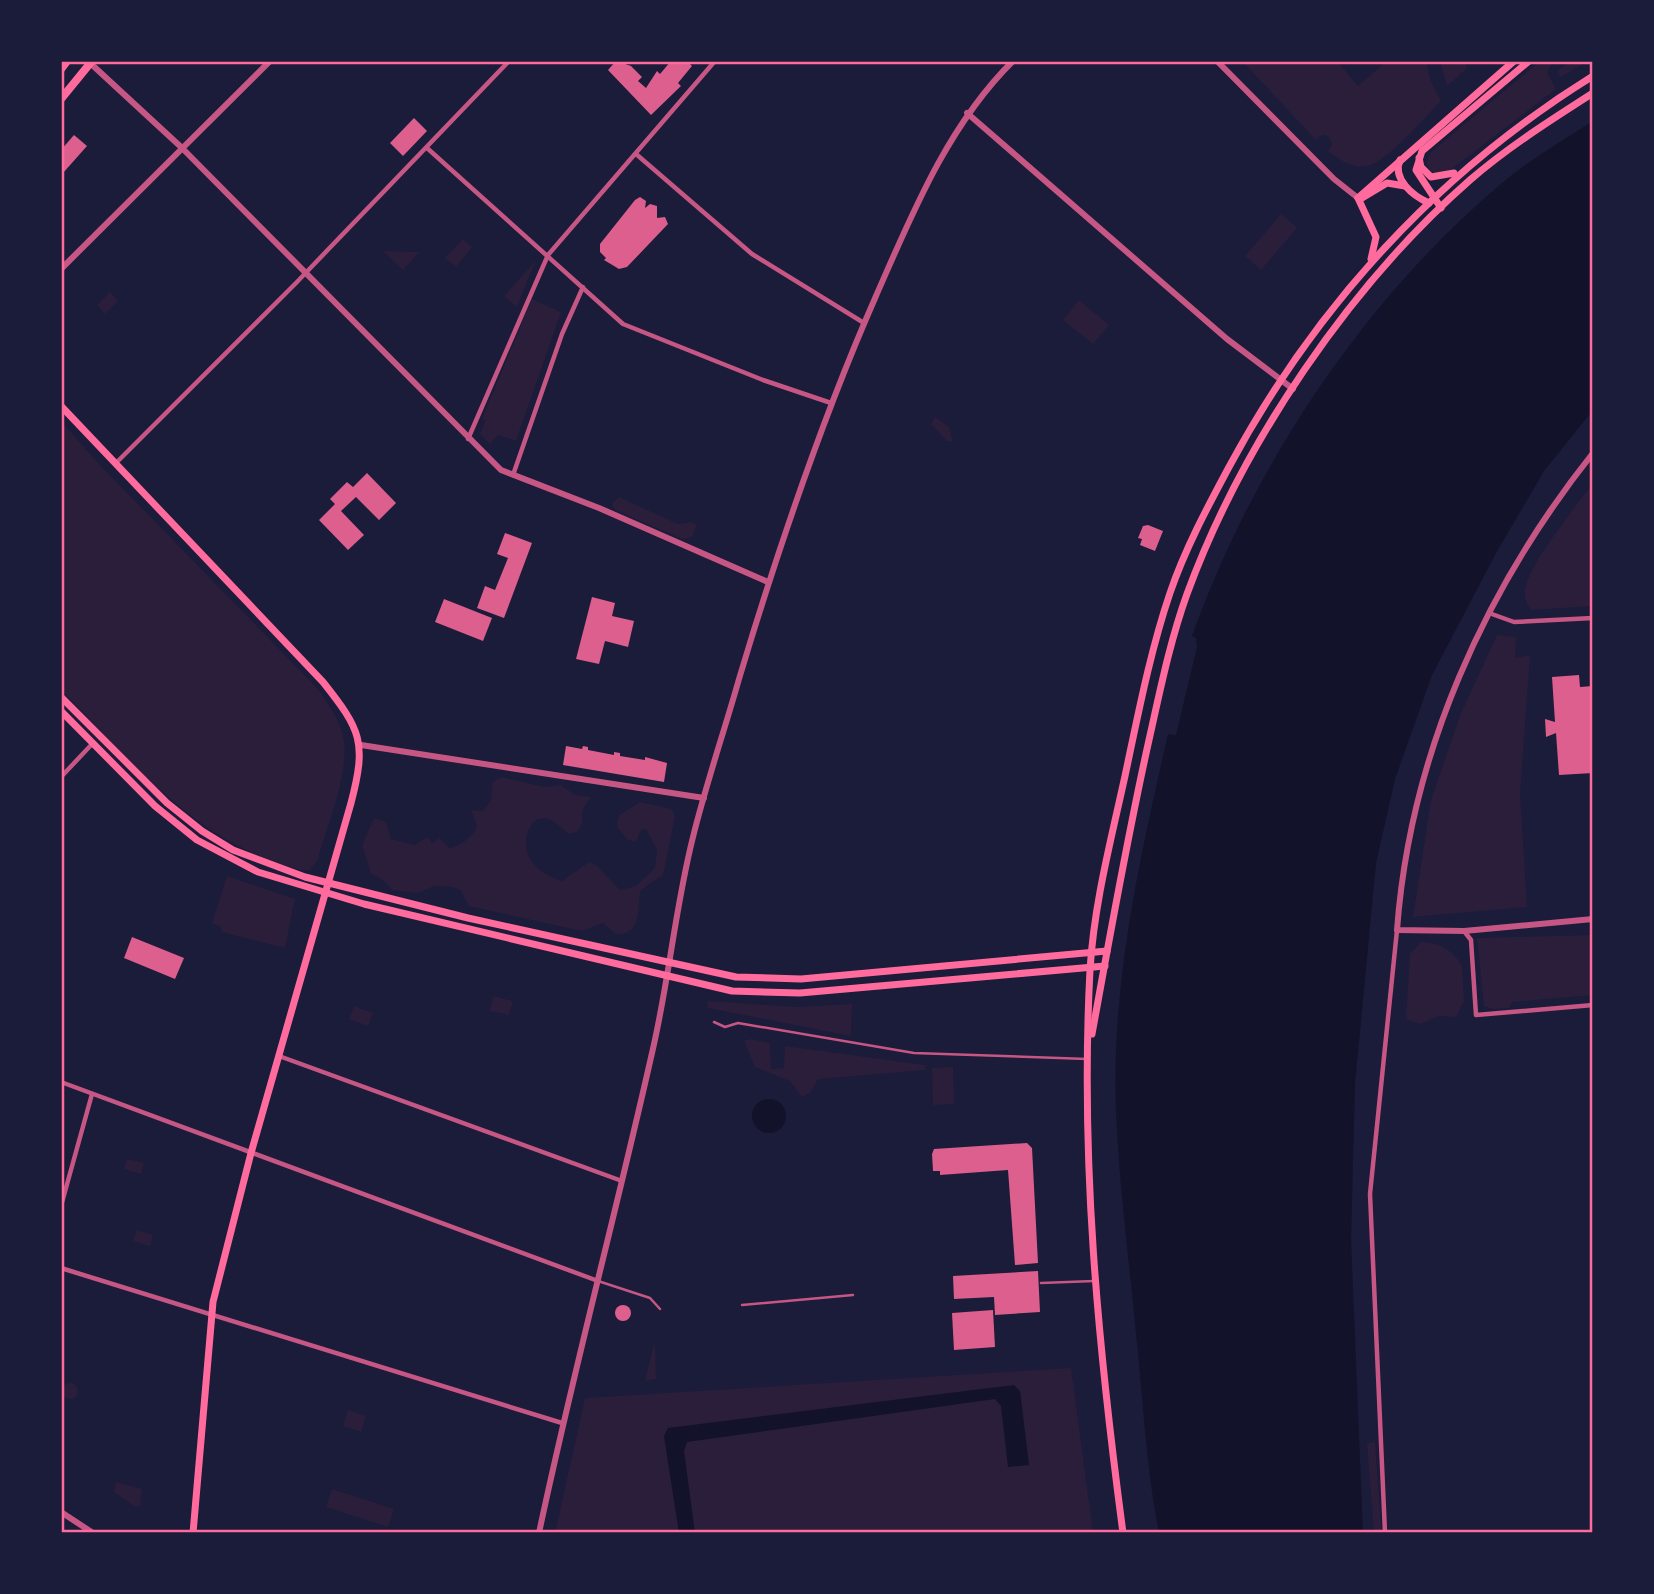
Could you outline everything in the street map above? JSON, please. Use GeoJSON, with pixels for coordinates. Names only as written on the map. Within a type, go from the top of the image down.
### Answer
{"type":"FeatureCollection","features":[{"type":"Feature","properties":{"kind":"main road"},"geometry":{"type":"LineString","coordinates":[[61,69],[67,61]]}},
{"type":"Feature","properties":{"kind":"main road"},"geometry":{"type":"LineString","coordinates":[[1358,198],[1402,156],[1514,61]]}},
{"type":"Feature","properties":{"kind":"main road"},"geometry":{"type":"LineString","coordinates":[[1430,199],[1416,170],[1419,157],[1438,136],[1529,61]]}},
{"type":"Feature","properties":{"kind":"main road"},"geometry":{"type":"LineString","coordinates":[[61,99],[90,62]]}},
{"type":"Feature","properties":{"kind":"main road"},"geometry":{"type":"LineString","coordinates":[[1124,1533],[1094,1281],[1086,1136],[1091,967],[1105,867],[1133,735],[1170,592],[1208,507],[1280,381],[1314,332],[1369,265],[1461,170],[1510,132],[1593,76]]}},
{"type":"Feature","properties":{"kind":"main road"},"geometry":{"type":"LineString","coordinates":[[1087,1059],[1116,890],[1158,702],[1186,596],[1222,514],[1293,389],[1340,322],[1441,208],[1508,149],[1593,93]]}},
{"type":"Feature","properties":{"kind":"main road"},"geometry":{"type":"LineString","coordinates":[[1402,156],[1398,173],[1407,187]]}},
{"type":"Feature","properties":{"kind":"main road"},"geometry":{"type":"LineString","coordinates":[[1419,157],[1421,167],[1431,177],[1444,177],[1461,170]]}},
{"type":"Feature","properties":{"kind":"main road"},"geometry":{"type":"LineString","coordinates":[[1358,198],[1387,183],[1407,187],[1441,208]]}},
{"type":"Feature","properties":{"kind":"main road"},"geometry":{"type":"LineString","coordinates":[[1358,198],[1376,237],[1369,265]]}},
{"type":"Feature","properties":{"kind":"main road"},"geometry":{"type":"LineString","coordinates":[[61,406],[323,682],[350,718],[361,745],[358,775],[251,1153],[211,1313],[193,1533]]}},
{"type":"Feature","properties":{"kind":"main road"},"geometry":{"type":"LineString","coordinates":[[61,697],[167,803],[202,831],[261,862],[328,883],[468,918],[736,977],[801,979],[1107,951]]}},
{"type":"Feature","properties":{"kind":"main road"},"geometry":{"type":"LineString","coordinates":[[61,711],[155,806],[197,840],[258,872],[325,894],[732,991],[800,993],[1105,966]]}},
{"type":"Feature","properties":{"kind":"street"},"geometry":{"type":"LineString","coordinates":[[61,269],[270,61]]}},
{"type":"Feature","properties":{"kind":"street"},"geometry":{"type":"LineString","coordinates":[[115,465],[509,61]]}},
{"type":"Feature","properties":{"kind":"street"},"geometry":{"type":"LineString","coordinates":[[468,439],[548,256],[715,61]]}},
{"type":"Feature","properties":{"kind":"street"},"geometry":{"type":"LineString","coordinates":[[539,1533],[562,1423],[623,1182],[668,976],[682,888],[704,798],[768,582],[831,403],[893,257],[967,113],[1013,61]]}},
{"type":"Feature","properties":{"kind":"street"},"geometry":{"type":"LineString","coordinates":[[1217,61],[1334,179],[1358,198]]}},
{"type":"Feature","properties":{"kind":"street"},"geometry":{"type":"LineString","coordinates":[[90,62],[181,147],[500,470],[578,499],[768,582]]}},
{"type":"Feature","properties":{"kind":"street"},"geometry":{"type":"LineString","coordinates":[[967,113],[1227,339],[1293,389]]}},
{"type":"Feature","properties":{"kind":"street"},"geometry":{"type":"LineString","coordinates":[[427,148],[627,326],[763,380],[831,403]]}},
{"type":"Feature","properties":{"kind":"street"},"geometry":{"type":"LineString","coordinates":[[636,154],[761,260],[864,323]]}},
{"type":"Feature","properties":{"kind":"street"},"geometry":{"type":"LineString","coordinates":[[513,475],[562,334],[583,287]]}},
{"type":"Feature","properties":{"kind":"street"},"geometry":{"type":"LineString","coordinates":[[1385,1533],[1370,1194],[1403,862],[1418,789],[1444,712],[1489,613],[1564,488],[1593,453]]}},
{"type":"Feature","properties":{"kind":"street"},"geometry":{"type":"LineString","coordinates":[[1489,613],[1514,622],[1593,618]]}},
{"type":"Feature","properties":{"kind":"street"},"geometry":{"type":"LineString","coordinates":[[61,777],[93,743]]}},
{"type":"Feature","properties":{"kind":"street"},"geometry":{"type":"LineString","coordinates":[[361,745],[704,798]]}},
{"type":"Feature","properties":{"kind":"street"},"geometry":{"type":"LineString","coordinates":[[1396,930],[1464,931],[1593,919]]}},
{"type":"Feature","properties":{"kind":"street"},"geometry":{"type":"LineString","coordinates":[[1464,931],[1471,940],[1476,1015],[1593,1005]]}},
{"type":"Feature","properties":{"kind":"street"},"geometry":{"type":"LineString","coordinates":[[278,1056],[623,1182]]}},
{"type":"Feature","properties":{"kind":"street"},"geometry":{"type":"LineString","coordinates":[[61,1082],[598,1281]]}},
{"type":"Feature","properties":{"kind":"street"},"geometry":{"type":"LineString","coordinates":[[61,1206],[92,1094]]}},
{"type":"Feature","properties":{"kind":"street"},"geometry":{"type":"LineString","coordinates":[[61,1268],[562,1423]]}},
{"type":"Feature","properties":{"kind":"street"},"geometry":{"type":"LineString","coordinates":[[61,1512],[93,1533]]}},
{"type":"Feature","properties":{"kind":"lane"},"geometry":{"type":"LineString","coordinates":[[713,1021],[725,1027],[738,1023],[914,1053],[1087,1059]]}},
{"type":"Feature","properties":{"kind":"lane"},"geometry":{"type":"LineString","coordinates":[[598,1281],[650,1298],[660,1309]]}},
{"type":"Feature","properties":{"kind":"lane"},"geometry":{"type":"LineString","coordinates":[[1041,1283],[1094,1281]]}},
{"type":"Feature","properties":{"kind":"lane"},"geometry":{"type":"LineString","coordinates":[[742,1305],[853,1295]]}},
{"type":"Feature","properties":{"kind":"shaded area"},"geometry":{"type":"Polygon","coordinates":[[[1242,61],[1337,61],[1358,86],[1387,61],[1426,61],[1430,79],[1441,101],[1386,156],[1368,166],[1352,165],[1328,151],[1332,144],[1328,136],[1322,135],[1316,140],[1242,61]]]}},
{"type":"Feature","properties":{"kind":"shaded area"},"geometry":{"type":"Polygon","coordinates":[[[1440,61],[1464,61],[1467,68],[1447,86],[1440,61]]]}},
{"type":"Feature","properties":{"kind":"shaded area"},"geometry":{"type":"Polygon","coordinates":[[[1540,61],[1553,61],[1547,73],[1556,89],[1445,174],[1431,172],[1426,163],[1431,152],[1540,61]]]}},
{"type":"Feature","properties":{"kind":"shaded area"},"geometry":{"type":"Polygon","coordinates":[[[1571,61],[1589,61],[1560,77],[1558,70],[1571,61]]]}},
{"type":"Feature","properties":{"kind":"shaded area"},"geometry":{"type":"Polygon","coordinates":[[[1593,121],[1593,410],[1544,471],[1496,553],[1432,675],[1395,779],[1376,863],[1355,1084],[1351,1239],[1363,1533],[1159,1533],[1148,1458],[1122,1194],[1116,1111],[1116,1063],[1123,968],[1138,874],[1168,734],[1176,735],[1197,647],[1196,638],[1192,636],[1246,511],[1280,449],[1359,333],[1403,280],[1451,230],[1501,184],[1593,121]]]}},
{"type":"Feature","properties":{"kind":"shaded area"},"geometry":{"type":"Polygon","coordinates":[[[1281,214],[1297,228],[1261,270],[1245,256],[1281,214]]]}},
{"type":"Feature","properties":{"kind":"shaded area"},"geometry":{"type":"Polygon","coordinates":[[[463,239],[472,247],[456,267],[445,258],[463,239]]]}},
{"type":"Feature","properties":{"kind":"shaded area"},"geometry":{"type":"Polygon","coordinates":[[[383,251],[419,252],[403,270],[383,251]]]}},
{"type":"Feature","properties":{"kind":"shaded area"},"geometry":{"type":"Polygon","coordinates":[[[536,260],[517,307],[504,296],[536,260]]]}},
{"type":"Feature","properties":{"kind":"shaded area"},"geometry":{"type":"Polygon","coordinates":[[[110,292],[118,301],[105,314],[97,305],[110,292]]]}},
{"type":"Feature","properties":{"kind":"shaded area"},"geometry":{"type":"Polygon","coordinates":[[[532,299],[561,312],[516,441],[498,435],[490,444],[480,434],[485,421],[482,419],[532,299]]]}},
{"type":"Feature","properties":{"kind":"shaded area"},"geometry":{"type":"Polygon","coordinates":[[[1079,300],[1109,325],[1093,344],[1063,320],[1079,300]]]}},
{"type":"Feature","properties":{"kind":"shaded area"},"geometry":{"type":"Polygon","coordinates":[[[935,417],[949,427],[953,442],[947,441],[931,424],[935,417]]]}},
{"type":"Feature","properties":{"kind":"shaded area"},"geometry":{"type":"Polygon","coordinates":[[[61,421],[98,463],[318,689],[335,715],[344,746],[342,778],[318,859],[310,870],[296,869],[241,847],[184,810],[133,764],[61,690],[61,421]]]}},
{"type":"Feature","properties":{"kind":"shaded area"},"geometry":{"type":"Polygon","coordinates":[[[1593,483],[1593,606],[1531,610],[1525,595],[1530,574],[1593,483]]]}},
{"type":"Feature","properties":{"kind":"shaded area"},"geometry":{"type":"Polygon","coordinates":[[[619,497],[678,524],[691,522],[697,525],[692,537],[682,539],[615,510],[612,504],[619,497]]]}},
{"type":"Feature","properties":{"kind":"shaded area"},"geometry":{"type":"Polygon","coordinates":[[[1497,635],[1516,637],[1515,658],[1530,655],[1520,793],[1527,907],[1413,917],[1431,800],[1461,713],[1497,635]]]}},
{"type":"Feature","properties":{"kind":"shaded area"},"geometry":{"type":"Polygon","coordinates":[[[502,777],[544,787],[561,785],[575,795],[591,797],[582,811],[582,824],[577,832],[569,834],[545,818],[534,821],[528,831],[526,841],[530,858],[543,872],[562,881],[589,862],[597,866],[620,890],[636,886],[655,868],[657,850],[646,829],[641,830],[636,842],[628,840],[617,827],[619,815],[640,802],[672,809],[675,817],[663,875],[641,890],[638,917],[631,930],[616,934],[603,923],[582,931],[469,906],[460,890],[452,887],[434,886],[418,893],[392,890],[383,880],[371,874],[362,845],[374,818],[386,822],[391,839],[415,845],[425,838],[429,838],[432,844],[439,838],[449,848],[458,846],[473,833],[477,825],[471,810],[483,811],[491,800],[492,782],[502,777]]]}},
{"type":"Feature","properties":{"kind":"shaded area"},"geometry":{"type":"Polygon","coordinates":[[[227,876],[295,899],[285,948],[222,932],[221,927],[212,923],[227,876]]]}},
{"type":"Feature","properties":{"kind":"shaded area"},"geometry":{"type":"Polygon","coordinates":[[[1593,935],[1593,995],[1512,1002],[1509,1008],[1493,1009],[1484,1006],[1477,938],[1593,935]]]}},
{"type":"Feature","properties":{"kind":"shaded area"},"geometry":{"type":"Polygon","coordinates":[[[1421,942],[1445,948],[1462,966],[1464,1001],[1456,1017],[1438,1016],[1421,1024],[1406,1019],[1410,954],[1421,942]]]}},
{"type":"Feature","properties":{"kind":"shaded area"},"geometry":{"type":"Polygon","coordinates":[[[493,996],[513,1001],[509,1015],[490,1011],[493,996]]]}},
{"type":"Feature","properties":{"kind":"shaded area"},"geometry":{"type":"Polygon","coordinates":[[[707,1001],[797,1007],[852,1004],[851,1036],[708,1008],[707,1001]]]}},
{"type":"Feature","properties":{"kind":"shaded area"},"geometry":{"type":"Polygon","coordinates":[[[354,1006],[373,1013],[368,1026],[349,1019],[354,1006]]]}},
{"type":"Feature","properties":{"kind":"shaded area"},"geometry":{"type":"Polygon","coordinates":[[[750,1039],[770,1043],[771,1069],[784,1068],[785,1046],[925,1065],[925,1070],[818,1079],[810,1093],[802,1097],[790,1081],[755,1067],[744,1041],[750,1039]]]}},
{"type":"Feature","properties":{"kind":"shaded area"},"geometry":{"type":"Polygon","coordinates":[[[953,1067],[954,1104],[933,1105],[932,1068],[953,1067]]]}},
{"type":"Feature","properties":{"kind":"shaded area"},"geometry":{"type":"Polygon","coordinates":[[[769,1099],[781,1104],[786,1116],[781,1128],[769,1133],[757,1128],[752,1116],[757,1104],[769,1099]]]}},
{"type":"Feature","properties":{"kind":"shaded area"},"geometry":{"type":"Polygon","coordinates":[[[127,1159],[144,1163],[141,1174],[124,1169],[127,1159]]]}},
{"type":"Feature","properties":{"kind":"shaded area"},"geometry":{"type":"Polygon","coordinates":[[[137,1230],[153,1235],[150,1246],[133,1241],[137,1230]]]}},
{"type":"Feature","properties":{"kind":"shaded area"},"geometry":{"type":"Polygon","coordinates":[[[655,1340],[656,1379],[645,1381],[655,1340]]]}},
{"type":"Feature","properties":{"kind":"shaded area"},"geometry":{"type":"Polygon","coordinates":[[[1071,1368],[1093,1533],[555,1533],[585,1398],[1071,1368]]]}},
{"type":"Feature","properties":{"kind":"shaded area"},"geometry":{"type":"Polygon","coordinates":[[[67,1383],[73,1383],[78,1391],[76,1397],[67,1399],[62,1394],[62,1388],[67,1383]]]}},
{"type":"Feature","properties":{"kind":"shaded area"},"geometry":{"type":"Polygon","coordinates":[[[1014,1385],[1020,1391],[1029,1465],[1008,1467],[1001,1406],[995,1399],[687,1442],[684,1451],[695,1533],[679,1533],[664,1436],[668,1428],[1014,1385]]]}},
{"type":"Feature","properties":{"kind":"shaded area"},"geometry":{"type":"Polygon","coordinates":[[[348,1410],[366,1416],[361,1432],[343,1426],[348,1410]]]}},
{"type":"Feature","properties":{"kind":"shaded area"},"geometry":{"type":"Polygon","coordinates":[[[1375,1442],[1381,1533],[1374,1533],[1367,1443],[1375,1442]]]}},
{"type":"Feature","properties":{"kind":"shaded area"},"geometry":{"type":"Polygon","coordinates":[[[116,1482],[142,1489],[140,1506],[134,1506],[114,1492],[116,1482]]]}},
{"type":"Feature","properties":{"kind":"shaded area"},"geometry":{"type":"Polygon","coordinates":[[[332,1489],[394,1509],[388,1527],[326,1507],[332,1489]]]}},
{"type":"Feature","properties":{"kind":"building"},"geometry":{"type":"Polygon","coordinates":[[[616,61],[631,66],[642,77],[638,81],[646,88],[657,71],[660,74],[671,61],[687,61],[692,66],[678,83],[681,86],[651,115],[608,70],[616,61]]]}},
{"type":"Feature","properties":{"kind":"building"},"geometry":{"type":"Polygon","coordinates":[[[414,118],[427,131],[403,156],[390,143],[414,118]]]}},
{"type":"Feature","properties":{"kind":"building"},"geometry":{"type":"Polygon","coordinates":[[[74,135],[87,146],[63,173],[61,150],[74,135]]]}},
{"type":"Feature","properties":{"kind":"building"},"geometry":{"type":"Polygon","coordinates":[[[640,197],[646,201],[645,208],[650,204],[657,206],[657,218],[665,217],[668,224],[627,267],[619,269],[604,260],[606,258],[600,252],[600,244],[640,197]]]}},
{"type":"Feature","properties":{"kind":"building"},"geometry":{"type":"Polygon","coordinates":[[[367,473],[396,503],[379,520],[356,497],[341,511],[364,535],[348,550],[319,520],[335,504],[330,499],[347,482],[353,487],[367,473]]]}},
{"type":"Feature","properties":{"kind":"building"},"geometry":{"type":"Polygon","coordinates":[[[1148,525],[1163,531],[1155,551],[1140,545],[1142,539],[1138,538],[1143,526],[1148,525]]]}},
{"type":"Feature","properties":{"kind":"building"},"geometry":{"type":"Polygon","coordinates":[[[505,533],[532,543],[504,618],[477,608],[485,586],[495,590],[508,558],[497,554],[505,533]]]}},
{"type":"Feature","properties":{"kind":"building"},"geometry":{"type":"Polygon","coordinates":[[[592,597],[615,603],[612,616],[634,621],[628,647],[605,641],[599,664],[576,659],[592,597]]]}},
{"type":"Feature","properties":{"kind":"building"},"geometry":{"type":"Polygon","coordinates":[[[444,599],[492,618],[483,641],[435,622],[444,599]]]}},
{"type":"Feature","properties":{"kind":"building"},"geometry":{"type":"Polygon","coordinates":[[[1579,675],[1580,687],[1593,686],[1593,773],[1559,775],[1556,733],[1546,737],[1545,719],[1555,722],[1552,677],[1579,675]]]}},
{"type":"Feature","properties":{"kind":"building"},"geometry":{"type":"Polygon","coordinates":[[[566,746],[582,749],[583,746],[588,747],[588,750],[614,755],[614,752],[620,753],[620,756],[645,760],[645,757],[667,763],[664,782],[563,765],[566,746]]]}},
{"type":"Feature","properties":{"kind":"building"},"geometry":{"type":"Polygon","coordinates":[[[132,937],[184,958],[175,979],[124,958],[132,937]]]}},
{"type":"Feature","properties":{"kind":"building"},"geometry":{"type":"Polygon","coordinates":[[[1027,1143],[1032,1148],[1038,1263],[1015,1265],[1008,1170],[940,1175],[940,1171],[933,1171],[932,1154],[934,1149],[1027,1143]]]}},
{"type":"Feature","properties":{"kind":"building"},"geometry":{"type":"Polygon","coordinates":[[[1038,1271],[1040,1312],[995,1315],[994,1297],[954,1299],[953,1276],[1038,1271]]]}},
{"type":"Feature","properties":{"kind":"building"},"geometry":{"type":"Polygon","coordinates":[[[623,1305],[631,1313],[623,1321],[615,1313],[623,1305]]]}},
{"type":"Feature","properties":{"kind":"building"},"geometry":{"type":"Polygon","coordinates":[[[993,1310],[995,1347],[954,1350],[952,1313],[993,1310]]]}}]}
